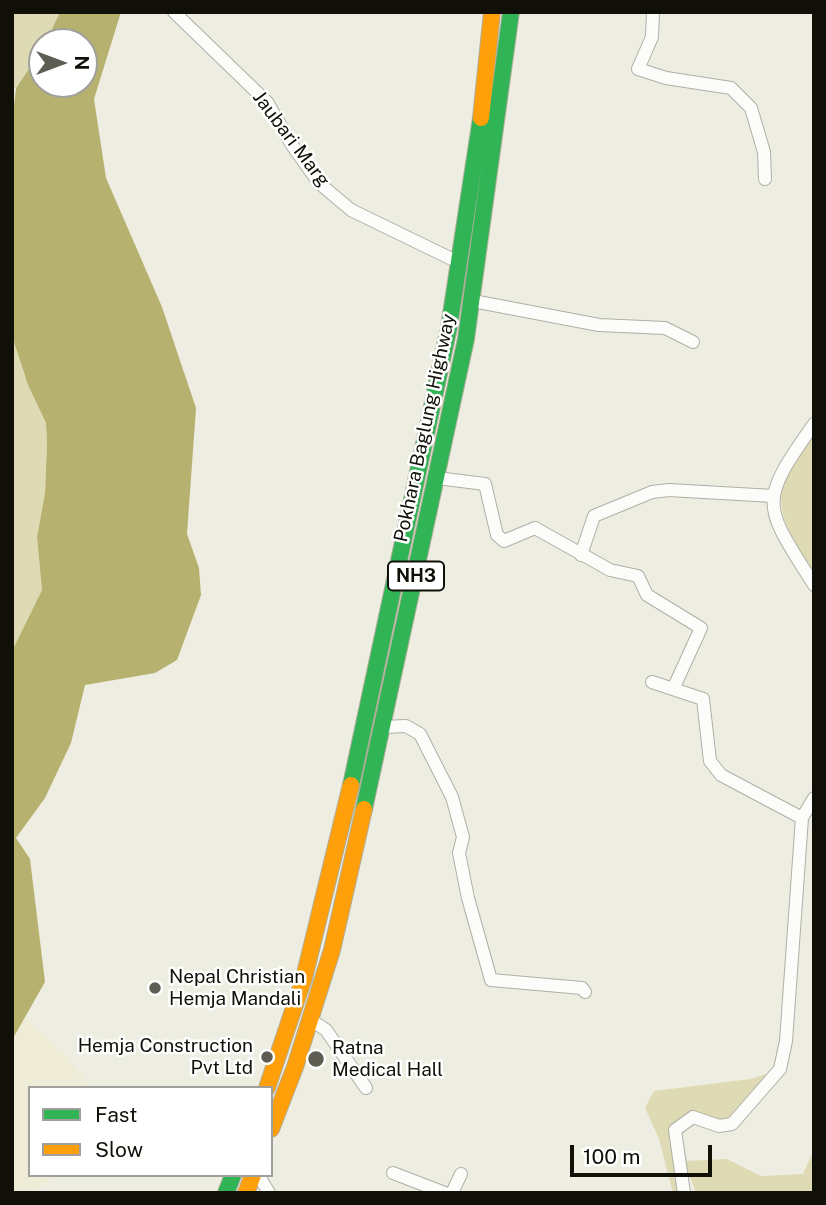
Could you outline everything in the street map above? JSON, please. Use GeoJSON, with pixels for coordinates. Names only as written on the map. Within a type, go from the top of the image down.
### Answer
{"type":"FeatureCollection","features":[{"type":"Feature","properties":{"kind":"highway","name":"Pokhara Baglung Highway"},"geometry":{"type":"LineString","coordinates":[[268,1086],[301,995],[425,447],[460,262],[492,12]]}},
{"type":"Feature","properties":{"kind":"highway","name":"Pokhara Baglung Highway"},"geometry":{"type":"LineString","coordinates":[[273,1124],[311,1020],[332,950],[384,727],[473,301],[511,12]]}},
{"type":"Feature","properties":{"kind":"street","name":"Jaubari Marg"},"geometry":{"type":"LineString","coordinates":[[174,12],[267,102],[292,145],[319,183],[351,210],[460,262]]}},
{"type":"Feature","properties":{"kind":"street"},"geometry":{"type":"LineString","coordinates":[[653,12],[652,37],[638,69],[666,78],[731,88],[751,108],[764,152],[765,178]]}},
{"type":"Feature","properties":{"kind":"street"},"geometry":{"type":"LineString","coordinates":[[473,301],[599,326],[665,328],[693,342]]}},
{"type":"Feature","properties":{"kind":"street"},"geometry":{"type":"LineString","coordinates":[[814,424],[786,464],[774,487],[772,511],[814,585]]}},
{"type":"Feature","properties":{"kind":"street"},"geometry":{"type":"LineString","coordinates":[[437,478],[485,484],[496,535],[504,541],[535,528],[610,570],[638,576],[647,595],[701,628],[674,687]]}},
{"type":"Feature","properties":{"kind":"street"},"geometry":{"type":"LineString","coordinates":[[581,555],[594,516],[652,492],[669,490],[773,496]]}},
{"type":"Feature","properties":{"kind":"street"},"geometry":{"type":"LineString","coordinates":[[652,682],[674,687],[703,699],[710,761],[721,775],[802,818]]}},
{"type":"Feature","properties":{"kind":"street"},"geometry":{"type":"LineString","coordinates":[[384,727],[406,726],[420,734],[452,797],[463,837],[459,853],[468,898],[491,980],[582,988],[585,992]]}},
{"type":"Feature","properties":{"kind":"street"},"geometry":{"type":"LineString","coordinates":[[684,1193],[675,1130],[693,1117],[719,1126],[732,1124],[780,1069],[786,1041],[802,818],[814,799]]}},
{"type":"Feature","properties":{"kind":"street"},"geometry":{"type":"LineString","coordinates":[[311,1020],[326,1030],[366,1088]]}},
{"type":"Feature","properties":{"kind":"street"},"geometry":{"type":"LineString","coordinates":[[393,1173],[445,1193]]}},
{"type":"Feature","properties":{"kind":"street"},"geometry":{"type":"LineString","coordinates":[[452,1193],[461,1174]]}},
{"type":"Feature","properties":{"kind":"street"},"geometry":{"type":"LineString","coordinates":[[256,1177],[262,1181],[269,1193]]}},
{"type":"Feature","properties":{"kind":"shaded area"},"geometry":{"type":"Polygon","coordinates":[[[12,12],[60,12],[53,28],[28,28],[28,70],[16,88],[12,88],[12,12]]]}},
{"type":"Feature","properties":{"kind":"shaded area"},"geometry":{"type":"Polygon","coordinates":[[[60,12],[121,12],[98,86],[98,28],[53,28],[60,12]]]}},
{"type":"Feature","properties":{"kind":"shaded area"},"geometry":{"type":"Polygon","coordinates":[[[28,70],[28,98],[94,98],[106,178],[162,307],[196,408],[187,534],[199,568],[201,595],[177,660],[155,673],[85,685],[71,743],[45,798],[16,838],[30,859],[45,982],[12,1040],[12,651],[42,590],[37,537],[45,493],[47,444],[46,423],[28,385],[12,336],[12,122],[16,88],[28,70]]]}},
{"type":"Feature","properties":{"kind":"shaded area"},"geometry":{"type":"Polygon","coordinates":[[[12,336],[28,385],[46,423],[47,444],[45,493],[37,537],[42,590],[12,651],[12,336]]]}},
{"type":"Feature","properties":{"kind":"shaded area"},"geometry":{"type":"Polygon","coordinates":[[[814,436],[814,572],[791,534],[781,504],[782,489],[788,474],[814,436]]]}},
{"type":"Feature","properties":{"kind":"shaded area"},"geometry":{"type":"Polygon","coordinates":[[[24,1017],[65,1054],[89,1086],[28,1086],[28,1177],[54,1177],[32,1193],[12,1193],[12,1040],[24,1017]]]}},
{"type":"Feature","properties":{"kind":"shaded area"},"geometry":{"type":"Polygon","coordinates":[[[770,1073],[728,1118],[674,1126],[677,1193],[673,1193],[659,1139],[645,1108],[654,1091],[751,1079],[770,1073]]]}},
{"type":"Feature","properties":{"kind":"shaded area"},"geometry":{"type":"Polygon","coordinates":[[[814,1150],[814,1193],[696,1193],[684,1161],[727,1159],[761,1176],[803,1174],[814,1150]]]}},
{"type":"Feature","properties":{"kind":"traffic: fast"},"geometry":{"type":"LineString","coordinates":[[364,809],[466,339],[511,12]]}},
{"type":"Feature","properties":{"kind":"traffic: fast"},"geometry":{"type":"LineString","coordinates":[[351,785],[449,327],[481,118]]}},
{"type":"Feature","properties":{"kind":"traffic: fast"},"geometry":{"type":"LineString","coordinates":[[226,1193],[232,1177]]}},
{"type":"Feature","properties":{"kind":"traffic: slow"},"geometry":{"type":"LineString","coordinates":[[481,118],[492,12]]}},
{"type":"Feature","properties":{"kind":"traffic: slow"},"geometry":{"type":"LineString","coordinates":[[268,1086],[304,978],[351,785]]}},
{"type":"Feature","properties":{"kind":"traffic: slow"},"geometry":{"type":"LineString","coordinates":[[273,1124],[295,1067],[332,950],[364,809]]}},
{"type":"Feature","properties":{"kind":"traffic: slow"},"geometry":{"type":"LineString","coordinates":[[246,1193],[252,1177]]}},
{"type":"Feature","properties":{"kind":"place","name":"Nepal Christian Hemja Mandali"},"geometry":{"type":"Point","coordinates":[155,988]}},
{"type":"Feature","properties":{"kind":"place","name":"Hemja Construction Pvt Ltd"},"geometry":{"type":"Point","coordinates":[267,1057]}},
{"type":"Feature","properties":{"kind":"place","name":"Ratna Medical Hall"},"geometry":{"type":"Point","coordinates":[316,1059]}}]}
